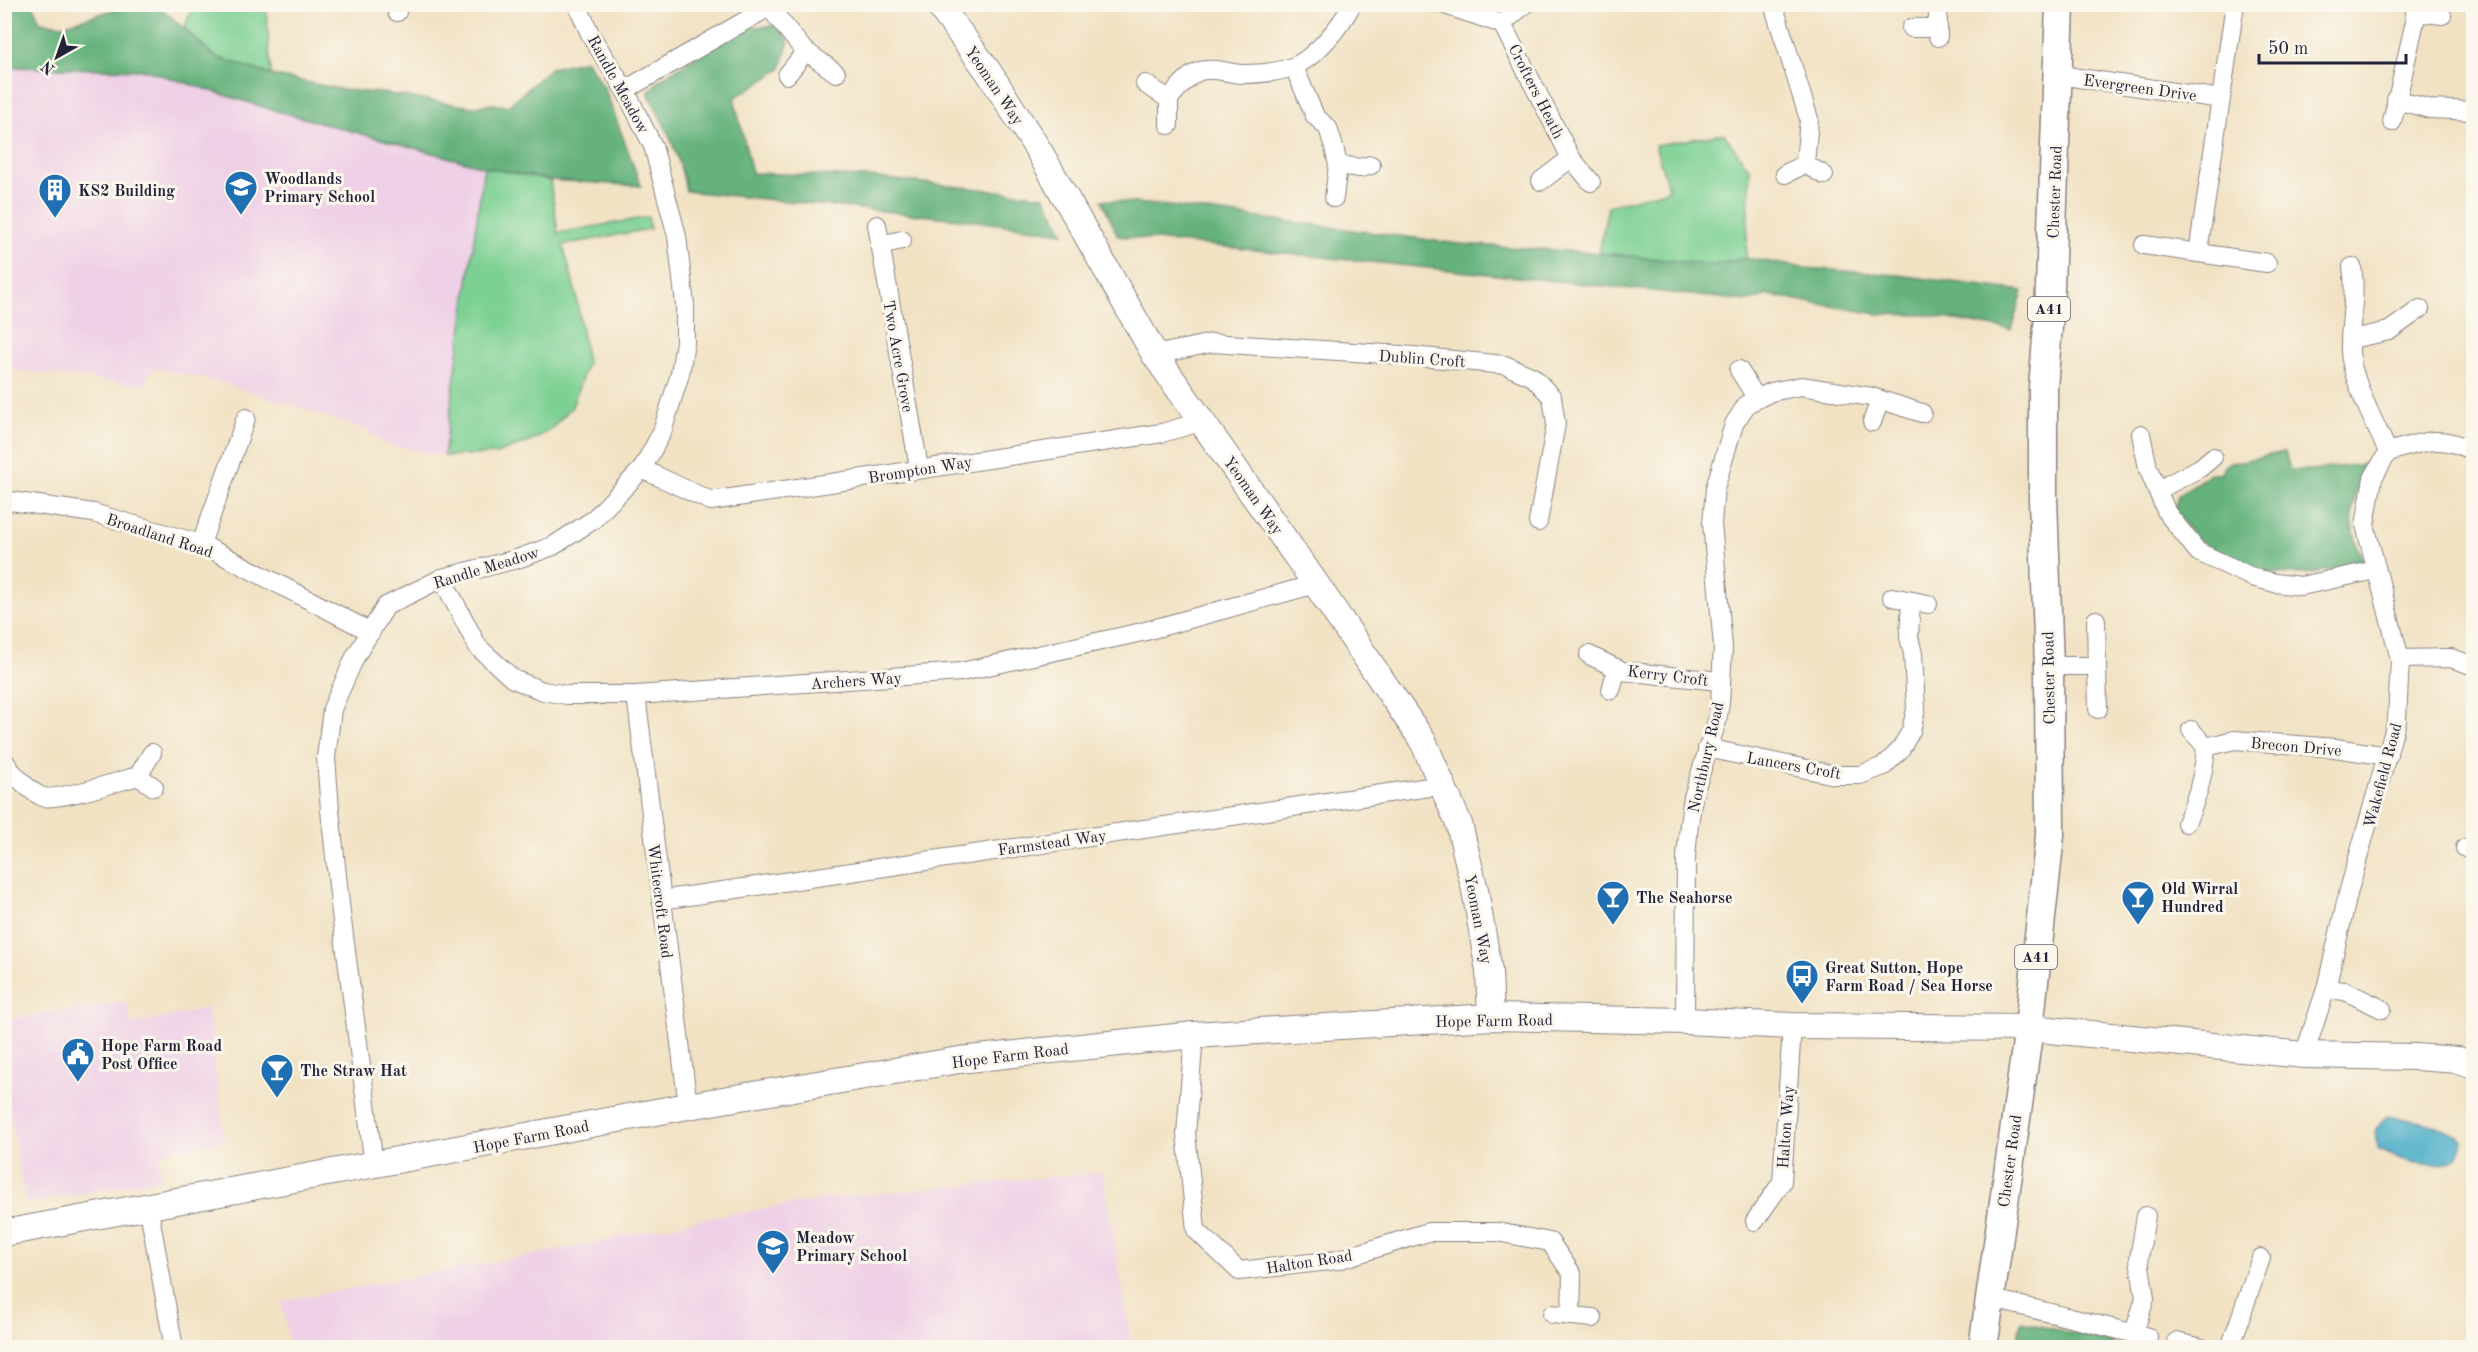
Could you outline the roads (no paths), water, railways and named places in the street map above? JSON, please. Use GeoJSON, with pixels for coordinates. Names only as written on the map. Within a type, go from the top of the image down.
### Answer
{"type":"FeatureCollection","features":[{"type":"Feature","properties":{"kind":"main road","name":"Chester Road"},"geometry":{"type":"LineString","coordinates":[[1983,1347],[2029,1029],[2050,835],[2043,387],[2049,315],[2060,4]]}},
{"type":"Feature","properties":{"kind":"street","name":"Randle Meadow"},"geometry":{"type":"LineString","coordinates":[[374,1165],[340,904],[326,758],[332,708],[354,657],[386,606],[442,578],[517,560],[553,546],[593,520],[642,469],[662,432],[680,374],[685,342],[685,305],[677,236],[653,146],[625,90],[591,36],[577,4]]}},
{"type":"Feature","properties":{"kind":"street","name":"Yeoman Way"},"geometry":{"type":"LineString","coordinates":[[938,4],[988,71],[1039,151],[1155,355],[1423,741],[1459,824],[1475,890],[1489,971],[1491,1017]]}},
{"type":"Feature","properties":{"kind":"street"},"geometry":{"type":"LineString","coordinates":[[1169,125],[1170,99],[1198,72],[1217,69],[1239,74],[1269,72],[1294,67],[1313,53],[1336,29],[1352,4]]}},
{"type":"Feature","properties":{"kind":"street","name":"Crofters Heath"},"geometry":{"type":"LineString","coordinates":[[1442,4],[1502,24],[1571,158],[1591,182]]}},
{"type":"Feature","properties":{"kind":"street","name":"Crofters Heath"},"geometry":{"type":"LineString","coordinates":[[1502,24],[1525,4]]}},
{"type":"Feature","properties":{"kind":"street"},"geometry":{"type":"LineString","coordinates":[[1773,4],[1809,119],[1805,164]]}},
{"type":"Feature","properties":{"kind":"street"},"geometry":{"type":"LineString","coordinates":[[1911,28],[1938,32],[1938,4]]}},
{"type":"Feature","properties":{"kind":"street"},"geometry":{"type":"LineString","coordinates":[[2198,253],[2235,4]]}},
{"type":"Feature","properties":{"kind":"street"},"geometry":{"type":"LineString","coordinates":[[625,90],[768,6],[806,51],[836,73]]}},
{"type":"Feature","properties":{"kind":"street"},"geometry":{"type":"LineString","coordinates":[[2392,122],[2416,8],[2442,15]]}},
{"type":"Feature","properties":{"kind":"street"},"geometry":{"type":"LineString","coordinates":[[787,75],[806,51]]}},
{"type":"Feature","properties":{"kind":"street"},"geometry":{"type":"LineString","coordinates":[[1294,67],[1315,116],[1328,128],[1338,165],[1334,198]]}},
{"type":"Feature","properties":{"kind":"street","name":"Evergreen Drive"},"geometry":{"type":"LineString","coordinates":[[2059,75],[2221,99]]}},
{"type":"Feature","properties":{"kind":"street"},"geometry":{"type":"LineString","coordinates":[[1144,84],[1170,99]]}},
{"type":"Feature","properties":{"kind":"street"},"geometry":{"type":"LineString","coordinates":[[2396,100],[2430,108],[2474,111]]}},
{"type":"Feature","properties":{"kind":"street","name":"Crofters Heath"},"geometry":{"type":"LineString","coordinates":[[1541,181],[1571,158]]}},
{"type":"Feature","properties":{"kind":"street"},"geometry":{"type":"LineString","coordinates":[[1785,174],[1805,164]]}},
{"type":"Feature","properties":{"kind":"street"},"geometry":{"type":"LineString","coordinates":[[1805,164],[1824,175]]}},
{"type":"Feature","properties":{"kind":"street"},"geometry":{"type":"LineString","coordinates":[[1338,165],[1360,168],[1371,165]]}},
{"type":"Feature","properties":{"kind":"street","name":"Two Acre Grove"},"geometry":{"type":"LineString","coordinates":[[877,225],[919,468]]}},
{"type":"Feature","properties":{"kind":"street"},"geometry":{"type":"LineString","coordinates":[[880,244],[902,240]]}},
{"type":"Feature","properties":{"kind":"street"},"geometry":{"type":"LineString","coordinates":[[2144,245],[2267,263]]}},
{"type":"Feature","properties":{"kind":"street"},"geometry":{"type":"LineString","coordinates":[[2352,267],[2355,285],[2351,339],[2352,367],[2388,452],[2430,441],[2451,440],[2474,452]]}},
{"type":"Feature","properties":{"kind":"street"},"geometry":{"type":"LineString","coordinates":[[2351,339],[2389,331],[2420,309]]}},
{"type":"Feature","properties":{"kind":"street","name":"Dublin Croft"},"geometry":{"type":"LineString","coordinates":[[1155,355],[1212,343],[1477,362],[1505,365],[1533,377],[1552,397],[1556,424],[1538,522]]}},
{"type":"Feature","properties":{"kind":"street"},"geometry":{"type":"LineString","coordinates":[[1740,370],[1757,399]]}},
{"type":"Feature","properties":{"kind":"street","name":"Northbury Road"},"geometry":{"type":"LineString","coordinates":[[1685,1020],[1686,857],[1694,797],[1717,721],[1720,703],[1719,681],[1723,647],[1713,533],[1715,488],[1722,458],[1734,424],[1747,404],[1771,392],[1801,386],[1848,392],[1922,413]]}},
{"type":"Feature","properties":{"kind":"street"},"geometry":{"type":"LineString","coordinates":[[1872,422],[1880,400]]}},
{"type":"Feature","properties":{"kind":"street"},"geometry":{"type":"LineString","coordinates":[[201,544],[246,418]]}},
{"type":"Feature","properties":{"kind":"street","name":"Brompton Way"},"geometry":{"type":"LineString","coordinates":[[642,469],[711,501],[1162,433],[1203,421]]}},
{"type":"Feature","properties":{"kind":"street"},"geometry":{"type":"LineString","coordinates":[[2141,434],[2148,468],[2167,513],[2198,552],[2252,577],[2301,586],[2376,570]]}},
{"type":"Feature","properties":{"kind":"street","name":"Wakefield Road"},"geometry":{"type":"LineString","coordinates":[[2304,1055],[2326,989],[2349,890],[2397,720],[2400,659],[2392,621],[2365,525],[2373,478],[2388,452]]}},
{"type":"Feature","properties":{"kind":"street"},"geometry":{"type":"LineString","coordinates":[[2158,490],[2200,468],[2213,458]]}},
{"type":"Feature","properties":{"kind":"street","name":"Broadland Road"},"geometry":{"type":"LineString","coordinates":[[4,500],[93,513],[201,544],[370,632]]}},
{"type":"Feature","properties":{"kind":"street","name":"Archers Way"},"geometry":{"type":"LineString","coordinates":[[442,578],[478,647],[513,680],[543,691],[567,695],[636,695],[961,672],[1142,632],[1316,584]]}},
{"type":"Feature","properties":{"kind":"street","name":"Lancers Croft"},"geometry":{"type":"LineString","coordinates":[[1707,748],[1835,775],[1860,775],[1884,766],[1900,750],[1911,731],[1916,709],[1914,665],[1909,637],[1919,602],[1892,597]]}},
{"type":"Feature","properties":{"kind":"street"},"geometry":{"type":"LineString","coordinates":[[2096,620],[2098,709]]}},
{"type":"Feature","properties":{"kind":"street","name":"Kerry Croft"},"geometry":{"type":"LineString","coordinates":[[1589,655],[1617,668],[1719,681]]}},
{"type":"Feature","properties":{"kind":"street"},"geometry":{"type":"LineString","coordinates":[[2400,659],[2451,658],[2474,666]]}},
{"type":"Feature","properties":{"kind":"street"},"geometry":{"type":"LineString","coordinates":[[2049,666],[2097,666]]}},
{"type":"Feature","properties":{"kind":"street","name":"Kerry Croft"},"geometry":{"type":"LineString","coordinates":[[1611,690],[1617,668]]}},
{"type":"Feature","properties":{"kind":"street","name":"Whitecroft Road"},"geometry":{"type":"LineString","coordinates":[[636,695],[688,1106]]}},
{"type":"Feature","properties":{"kind":"street"},"geometry":{"type":"LineString","coordinates":[[2186,823],[2194,807],[2205,764],[2206,747],[2191,730]]}},
{"type":"Feature","properties":{"kind":"street","name":"Brecon Drive"},"geometry":{"type":"LineString","coordinates":[[2206,747],[2234,741],[2335,748],[2388,756]]}},
{"type":"Feature","properties":{"kind":"street"},"geometry":{"type":"LineString","coordinates":[[4,759],[15,776],[30,789],[45,797],[60,796],[138,776],[152,753]]}},
{"type":"Feature","properties":{"kind":"street"},"geometry":{"type":"LineString","coordinates":[[138,776],[154,787]]}},
{"type":"Feature","properties":{"kind":"street","name":"Farmstead Way"},"geometry":{"type":"LineString","coordinates":[[661,900],[1443,785]]}},
{"type":"Feature","properties":{"kind":"street"},"geometry":{"type":"LineString","coordinates":[[2326,989],[2345,991],[2382,1009]]}},
{"type":"Feature","properties":{"kind":"street","name":"Hope Farm Road"},"geometry":{"type":"LineString","coordinates":[[4,1233],[688,1106],[959,1060],[1194,1035],[1491,1017],[1685,1020],[1792,1026],[2029,1029],[2304,1055],[2415,1057],[2458,1060],[2474,1065]]}},
{"type":"Feature","properties":{"kind":"street","name":"Halton Way"},"geometry":{"type":"LineString","coordinates":[[1755,1221],[1782,1182],[1792,1026]]}},
{"type":"Feature","properties":{"kind":"street","name":"Halton Road"},"geometry":{"type":"LineString","coordinates":[[1194,1035],[1186,1134],[1196,1230],[1239,1271],[1338,1260],[1428,1232],[1497,1232],[1550,1242],[1572,1274],[1571,1316]]}},
{"type":"Feature","properties":{"kind":"street"},"geometry":{"type":"LineString","coordinates":[[148,1205],[174,1347]]}},
{"type":"Feature","properties":{"kind":"street"},"geometry":{"type":"LineString","coordinates":[[1989,1298],[2141,1335],[2145,1298],[2139,1259],[2146,1216]]}},
{"type":"Feature","properties":{"kind":"street"},"geometry":{"type":"LineString","coordinates":[[2230,1347],[2261,1258]]}},
{"type":"Feature","properties":{"kind":"street"},"geometry":{"type":"LineString","coordinates":[[1552,1314],[1593,1318]]}},
{"type":"Feature","properties":{"kind":"street"},"geometry":{"type":"LineString","coordinates":[[2176,1342],[2202,1347]]}},
{"type":"Feature","properties":{"kind":"water"},"geometry":{"type":"Polygon","coordinates":[[[2387,1116],[2446,1129],[2463,1140],[2459,1153],[2451,1160],[2440,1164],[2427,1164],[2400,1158],[2378,1149],[2376,1129],[2387,1116]]]}},
{"type":"Feature","properties":{"kind":"place","name":"Woodlands Primary School"},"geometry":{"type":"Point","coordinates":[241,216]}},
{"type":"Feature","properties":{"kind":"place","name":"KS2 Building"},"geometry":{"type":"Point","coordinates":[55,219]}},
{"type":"Feature","properties":{"kind":"place","name":"The Seahorse"},"geometry":{"type":"Point","coordinates":[1613,926]}},
{"type":"Feature","properties":{"kind":"place","name":"Old Wirral Hundred"},"geometry":{"type":"Point","coordinates":[2138,926]}},
{"type":"Feature","properties":{"kind":"place","name":"Great Sutton, Hope Farm Road / Sea Horse"},"geometry":{"type":"Point","coordinates":[1802,1005]}},
{"type":"Feature","properties":{"kind":"place","name":"Hope Farm Road Post Office"},"geometry":{"type":"Point","coordinates":[78,1083]}},
{"type":"Feature","properties":{"kind":"place","name":"The Straw Hat"},"geometry":{"type":"Point","coordinates":[277,1099]}},
{"type":"Feature","properties":{"kind":"place","name":"Meadow Primary School"},"geometry":{"type":"Point","coordinates":[773,1275]}}]}
